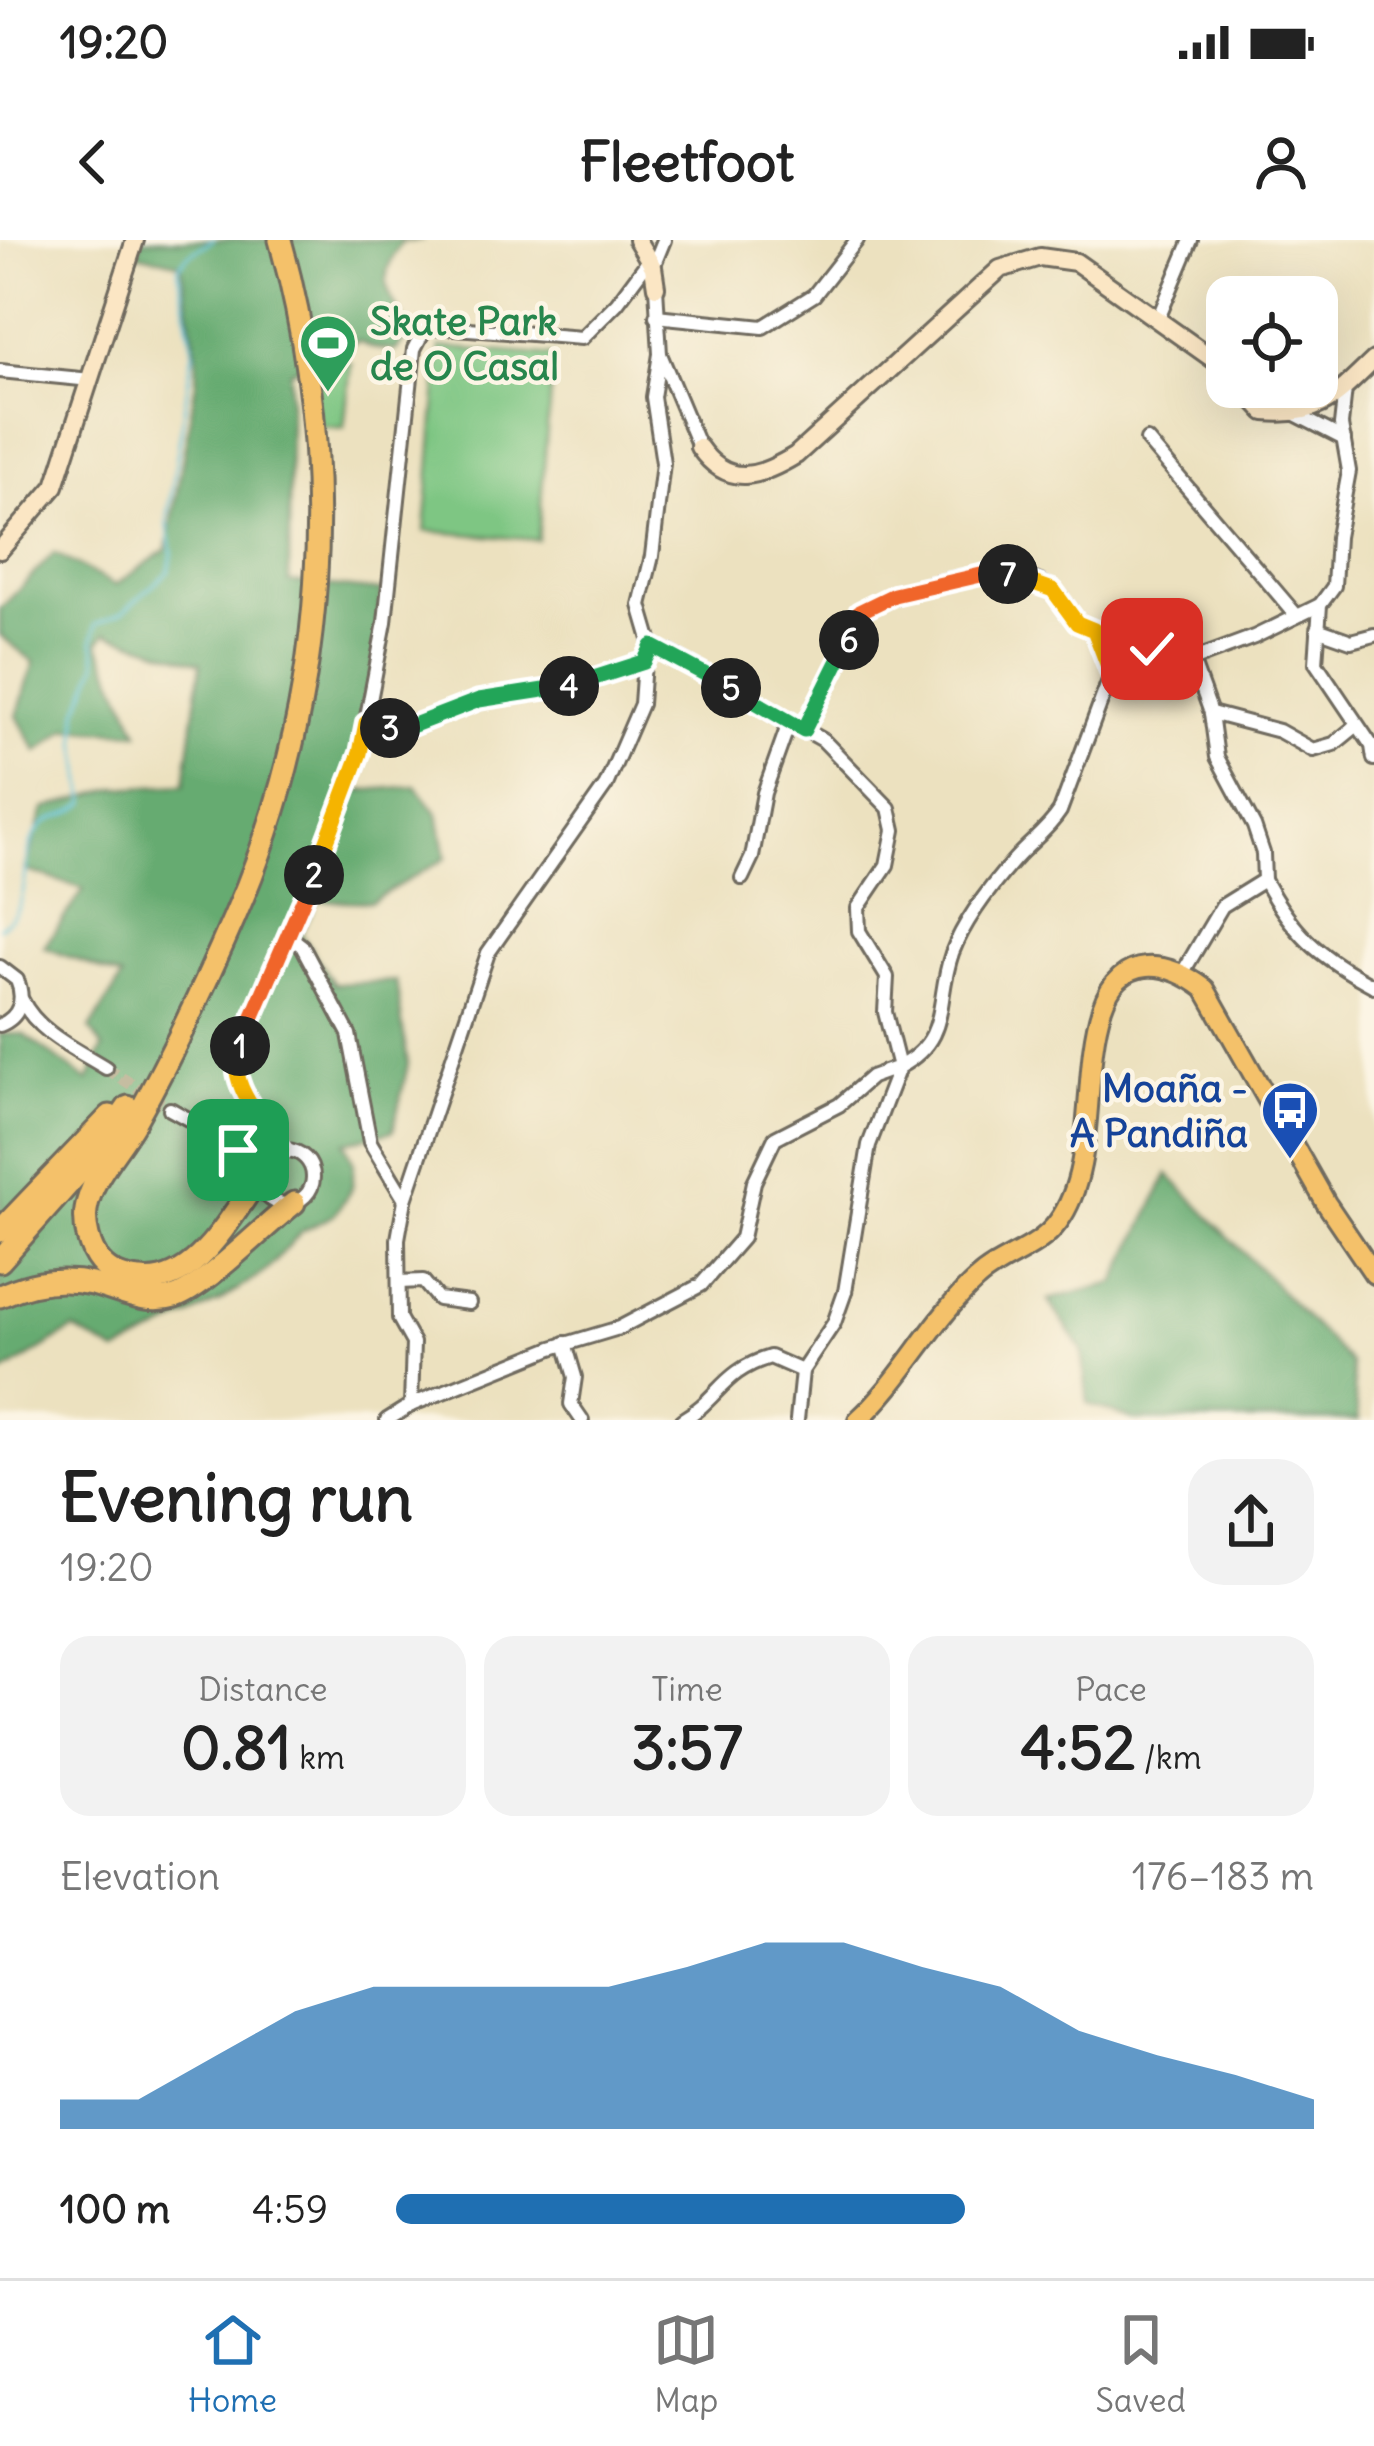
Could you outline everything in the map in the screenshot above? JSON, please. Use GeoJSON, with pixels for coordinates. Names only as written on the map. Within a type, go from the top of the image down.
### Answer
{"type":"FeatureCollection","features":[{"type":"Feature","properties":{"kind":"highway"},"geometry":{"type":"LineString","coordinates":[[258,1178],[202,1254],[178,1273],[155,1282],[123,1278],[100,1262],[87,1226],[92,1187],[134,1124],[209,977],[269,829],[312,643],[318,456],[301,322],[280,240]]}},
{"type":"Feature","properties":{"kind":"highway"},"geometry":{"type":"LineString","coordinates":[[0,1261],[94,1155],[183,1027]]}},
{"type":"Feature","properties":{"kind":"highway"},"geometry":{"type":"LineString","coordinates":[[0,1231],[149,1078]]}},
{"type":"Feature","properties":{"kind":"highway"},"geometry":{"type":"LineString","coordinates":[[0,1296],[56,1280],[94,1285],[143,1300],[176,1297],[204,1280],[294,1203]]}},
{"type":"Feature","properties":{"kind":"main road"},"geometry":{"type":"LineString","coordinates":[[858,1420],[978,1277],[1038,1242],[1059,1222],[1080,1164],[1104,1002],[1135,969],[1154,966],[1183,972],[1205,988],[1327,1203],[1374,1274]]}},
{"type":"Feature","properties":{"kind":"street"},"geometry":{"type":"LineString","coordinates":[[0,550],[56,486],[135,240]]}},
{"type":"Feature","properties":{"kind":"street"},"geometry":{"type":"LineString","coordinates":[[412,1405],[415,1360],[399,1318],[398,1239],[405,1200],[488,952],[606,785],[641,704],[644,662],[652,646],[640,604],[652,556],[663,463],[653,397],[660,354],[656,287],[651,264],[637,240]]}},
{"type":"Feature","properties":{"kind":"street"},"geometry":{"type":"LineString","coordinates":[[278,1151],[238,1083],[235,1058],[340,810],[366,723],[386,622],[414,349],[425,328],[582,338],[651,264],[664,240]]}},
{"type":"Feature","properties":{"kind":"street"},"geometry":{"type":"LineString","coordinates":[[656,316],[763,327],[814,296],[857,240]]}},
{"type":"Feature","properties":{"kind":"street"},"geometry":{"type":"LineString","coordinates":[[1037,240],[1051,259]]}},
{"type":"Feature","properties":{"kind":"street"},"geometry":{"type":"LineString","coordinates":[[1158,319],[1192,240]]}},
{"type":"Feature","properties":{"kind":"street"},"geometry":{"type":"LineString","coordinates":[[660,354],[699,447],[717,466],[748,477],[765,474],[796,455],[1000,268],[1040,257],[1076,262],[1206,354]]}},
{"type":"Feature","properties":{"kind":"street"},"geometry":{"type":"LineString","coordinates":[[1297,415],[1345,389],[1374,360]]}},
{"type":"Feature","properties":{"kind":"street"},"geometry":{"type":"LineString","coordinates":[[0,371],[91,380]]}},
{"type":"Feature","properties":{"kind":"street"},"geometry":{"type":"LineString","coordinates":[[387,1420],[412,1405],[565,1342],[619,1328],[701,1285],[742,1238],[754,1182],[775,1138],[839,1105],[871,1077],[899,1067],[932,1042],[953,951],[983,900],[1060,811],[1118,656],[1152,649],[1192,660],[1297,616],[1320,604],[1334,586],[1349,471],[1341,425],[1345,389]]}},
{"type":"Feature","properties":{"kind":"street"},"geometry":{"type":"LineString","coordinates":[[1261,408],[1297,415],[1344,439]]}},
{"type":"Feature","properties":{"kind":"street"},"geometry":{"type":"LineString","coordinates":[[1147,440],[1297,616]]}},
{"type":"Feature","properties":{"kind":"street"},"geometry":{"type":"LineString","coordinates":[[804,730],[859,612],[894,595],[998,571],[1053,590],[1077,623],[1094,630],[1111,674]]}},
{"type":"Feature","properties":{"kind":"street"},"geometry":{"type":"LineString","coordinates":[[1320,604],[1316,663],[1372,746],[1374,759]]}},
{"type":"Feature","properties":{"kind":"street"},"geometry":{"type":"LineString","coordinates":[[1317,629],[1351,641],[1374,635]]}},
{"type":"Feature","properties":{"kind":"street"},"geometry":{"type":"LineString","coordinates":[[652,646],[823,740],[889,808],[894,830],[886,865],[858,908],[859,931],[886,977],[885,1012],[899,1067],[869,1144],[845,1292],[834,1323],[802,1371],[797,1420]]}},
{"type":"Feature","properties":{"kind":"street"},"geometry":{"type":"LineString","coordinates":[[1192,660],[1211,713],[1217,757],[1263,853],[1264,880],[1287,921],[1330,962],[1374,986]]}},
{"type":"Feature","properties":{"kind":"street"},"geometry":{"type":"LineString","coordinates":[[366,723],[401,730],[479,700],[570,686],[644,662]]}},
{"type":"Feature","properties":{"kind":"street"},"geometry":{"type":"LineString","coordinates":[[1211,713],[1279,731],[1313,750],[1334,744],[1356,726]]}},
{"type":"Feature","properties":{"kind":"street"},"geometry":{"type":"LineString","coordinates":[[742,878],[789,722]]}},
{"type":"Feature","properties":{"kind":"street"},"geometry":{"type":"LineString","coordinates":[[1183,972],[1222,906],[1264,880]]}},
{"type":"Feature","properties":{"kind":"street"},"geometry":{"type":"LineString","coordinates":[[289,936],[302,946],[349,1034],[370,1142],[405,1200]]}},
{"type":"Feature","properties":{"kind":"street"},"geometry":{"type":"LineString","coordinates":[[0,967],[17,980],[22,1000],[53,1034],[106,1068]]}},
{"type":"Feature","properties":{"kind":"street"},"geometry":{"type":"LineString","coordinates":[[3,1024],[17,1013],[22,1000]]}},
{"type":"Feature","properties":{"kind":"street"},"geometry":{"type":"LineString","coordinates":[[3,1024],[53,1034]]}},
{"type":"Feature","properties":{"kind":"street"},"geometry":{"type":"LineString","coordinates":[[170,1108],[228,1142],[260,1151],[299,1153],[312,1166],[309,1193],[294,1203],[270,1199],[228,1142]]}},
{"type":"Feature","properties":{"kind":"street"},"geometry":{"type":"LineString","coordinates":[[258,1178],[263,1162],[278,1151]]}},
{"type":"Feature","properties":{"kind":"street"},"geometry":{"type":"LineString","coordinates":[[399,1282],[422,1282],[438,1299],[469,1303]]}},
{"type":"Feature","properties":{"kind":"street"},"geometry":{"type":"LineString","coordinates":[[565,1342],[575,1377],[571,1404],[582,1420]]}},
{"type":"Feature","properties":{"kind":"street"},"geometry":{"type":"LineString","coordinates":[[682,1420],[697,1412],[720,1383],[746,1364],[770,1357],[802,1371]]}},
{"type":"Feature","properties":{"kind":"green space"},"geometry":{"type":"Polygon","coordinates":[[[142,240],[424,240],[402,242],[388,268],[391,298],[411,334],[395,351],[359,341],[290,371],[289,582],[382,591],[369,693],[342,792],[416,786],[438,814],[446,858],[370,902],[317,900],[301,934],[334,984],[396,981],[408,1064],[393,1131],[345,1142],[354,1164],[352,1188],[334,1215],[301,1232],[267,1270],[220,1301],[117,1353],[74,1329],[0,1375],[0,1034],[23,1034],[88,1081],[103,1048],[90,1029],[122,978],[44,947],[84,889],[25,870],[44,809],[116,788],[185,784],[201,663],[106,633],[98,643],[139,732],[67,729],[37,752],[17,716],[34,662],[0,635],[0,609],[54,553],[115,585],[167,549],[197,356],[181,264],[137,254],[142,240]]]}},
{"type":"Feature","properties":{"kind":"green space"},"geometry":{"type":"Polygon","coordinates":[[[440,347],[553,356],[538,540],[425,531],[440,347]]]}},
{"type":"Feature","properties":{"kind":"green space","name":"Skate Park de O Casal"},"geometry":{"type":"Polygon","coordinates":[[[312,359],[351,363],[344,428],[305,424],[312,359]]]}},
{"type":"Feature","properties":{"kind":"green space"},"geometry":{"type":"Polygon","coordinates":[[[1168,1174],[1350,1363],[1359,1420],[1134,1420],[1088,1404],[1082,1350],[1048,1300],[1115,1283],[1168,1174]]]}},
{"type":"Feature","properties":{"kind":"waterway"},"geometry":{"type":"LineString","coordinates":[[0,928],[19,906],[37,832],[48,821],[86,803],[78,711],[97,664],[96,624],[123,612],[169,571],[172,553],[167,522],[193,351],[178,268],[188,255],[213,240]]}},
{"type":"Feature","properties":{"kind":"tunnel"},"geometry":{"type":"LineString","coordinates":[[106,1068],[170,1109]]}},
{"type":"Feature","properties":{"kind":"place","name":"Skate Park de O Casal"},"geometry":{"type":"Point","coordinates":[328,394]}},
{"type":"Feature","properties":{"kind":"place","name":"Moaña - A Pandiña"},"geometry":{"type":"Point","coordinates":[1290,1161]}},
{"type":"Feature","properties":{"kind":"route"},"geometry":{"type":"LineString","coordinates":[[238,1150],[228,1142],[260,1151],[281,1150],[238,1083],[235,1058],[333,829],[366,723],[401,730],[479,700],[570,686],[644,662],[652,646],[804,730],[859,612],[894,595],[998,571],[1053,590],[1077,623],[1094,630],[1111,674],[1118,656],[1152,649]]}}]}
